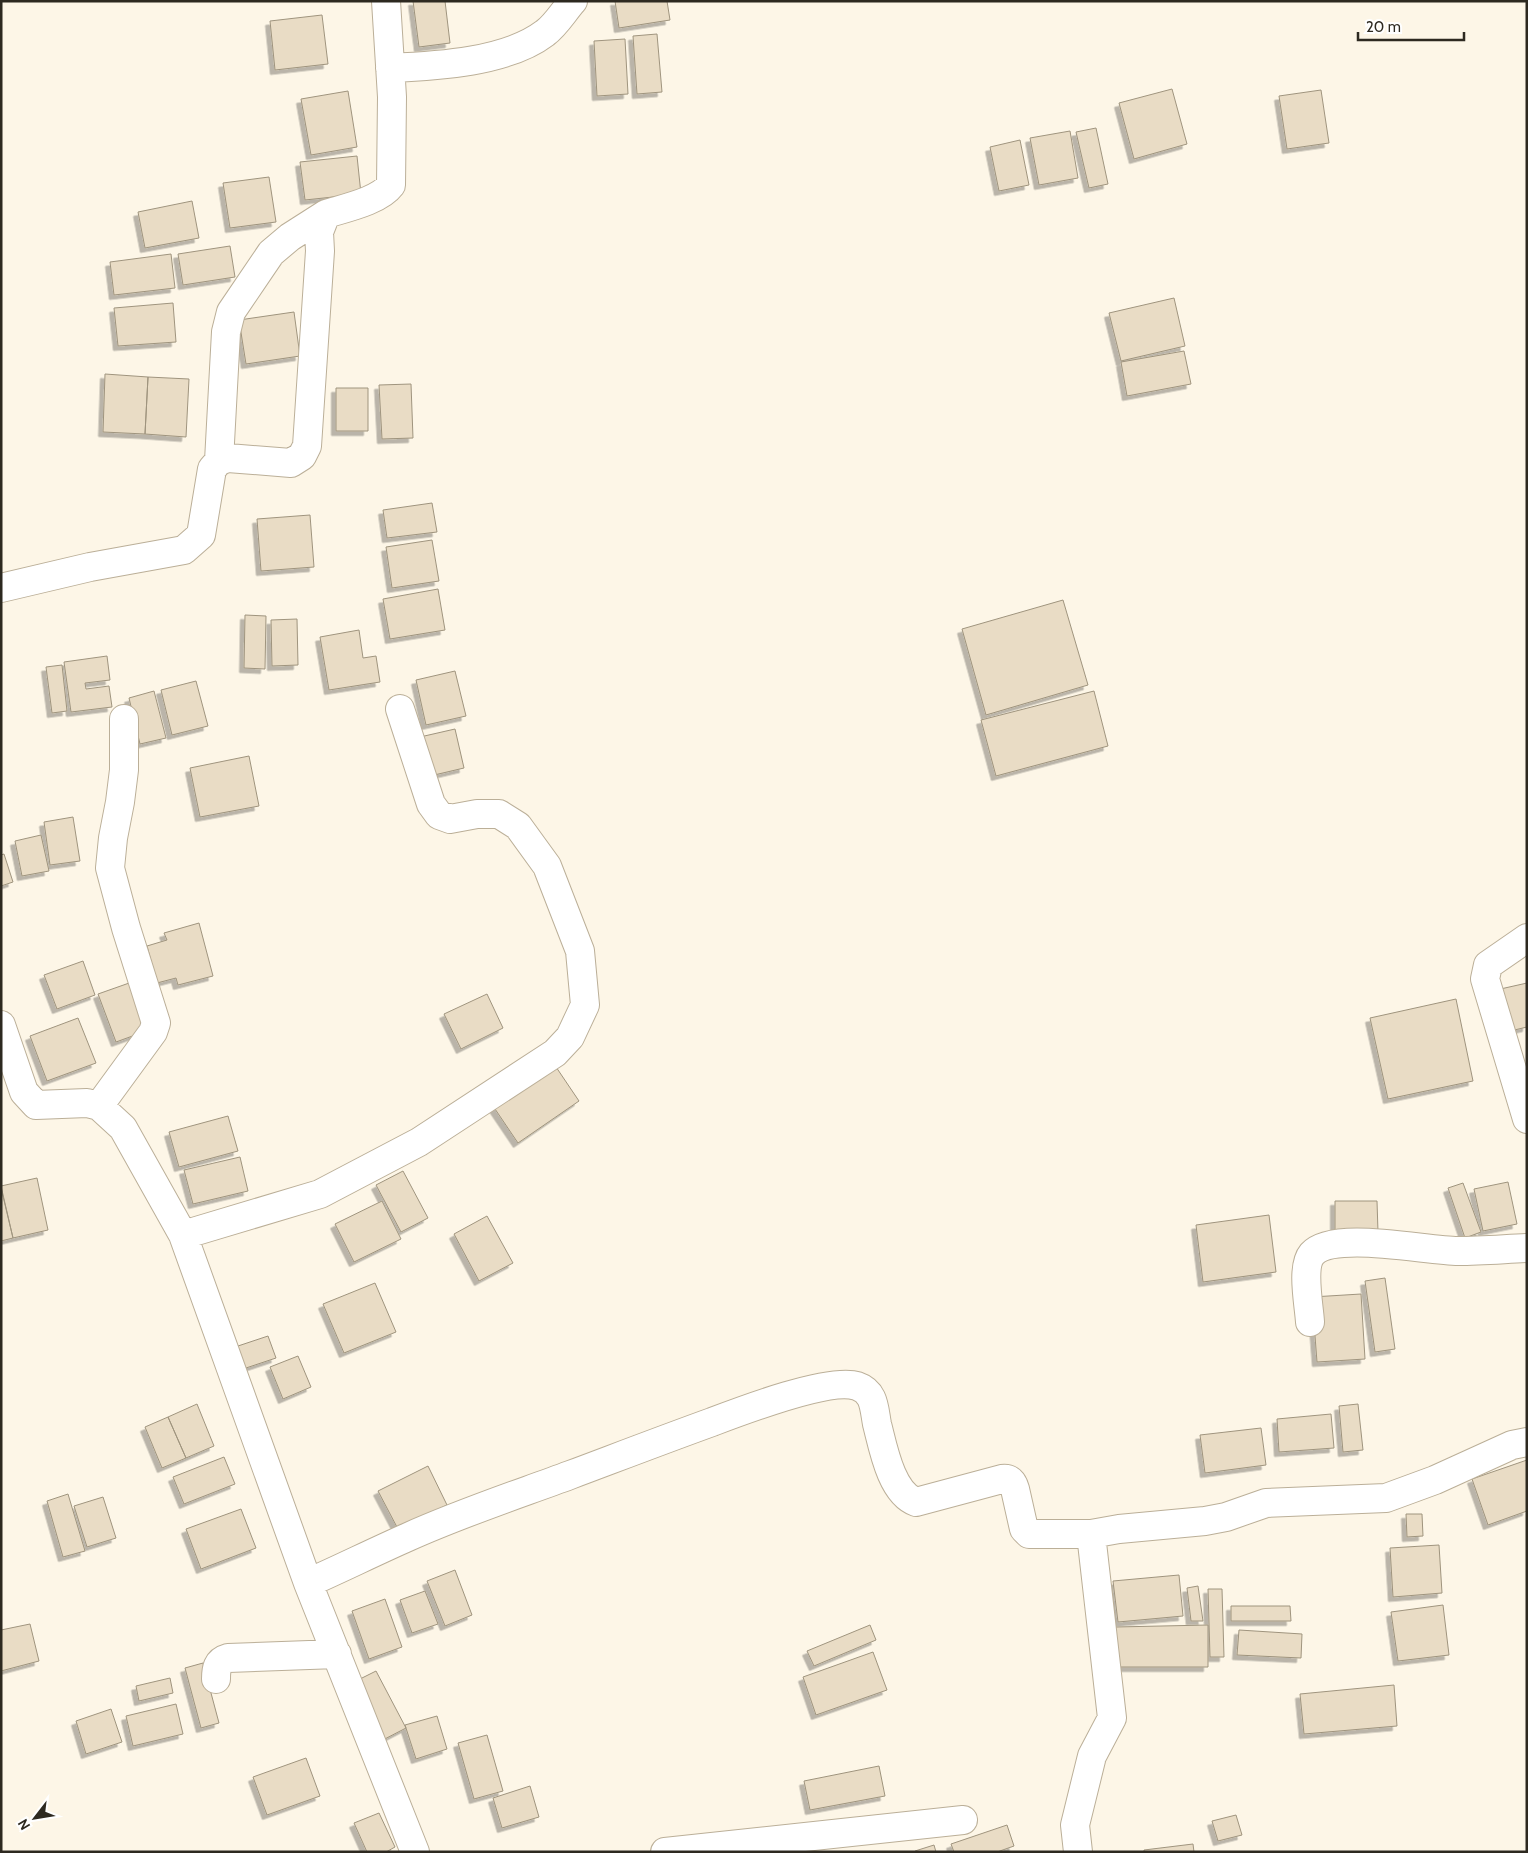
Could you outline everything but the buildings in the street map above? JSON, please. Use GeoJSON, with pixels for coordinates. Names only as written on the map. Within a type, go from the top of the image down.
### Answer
{"type":"FeatureCollection","features":[{"type":"Feature","properties":{"kind":"street"},"geometry":{"type":"LineString","coordinates":[[219,462],[226,332],[232,312],[271,253],[290,236],[326,214],[372,199],[386,192],[391,185],[392,97],[386,1]]}},
{"type":"Feature","properties":{"kind":"street"},"geometry":{"type":"LineString","coordinates":[[390,68],[435,66],[504,54],[526,46],[547,32],[573,1]]}},
{"type":"Feature","properties":{"kind":"street"},"geometry":{"type":"LineString","coordinates":[[1,588],[90,567],[184,550],[202,536],[212,469],[219,462],[228,458],[291,463],[302,456],[307,446],[320,250],[319,232],[326,214]]}},
{"type":"Feature","properties":{"kind":"street"},"geometry":{"type":"LineString","coordinates":[[184,1235],[320,1194],[419,1142],[555,1053],[570,1037],[584,1006],[580,951],[547,866],[518,826],[499,814],[477,814],[450,819],[439,815],[431,804],[400,709]]}},
{"type":"Feature","properties":{"kind":"street"},"geometry":{"type":"LineString","coordinates":[[99,1106],[153,1032],[156,1023],[126,928],[110,868],[112,838],[120,802],[124,770],[124,719]]}},
{"type":"Feature","properties":{"kind":"street"},"geometry":{"type":"LineString","coordinates":[[1527,938],[1488,965],[1484,978],[1527,1119]]}},
{"type":"Feature","properties":{"kind":"street"},"geometry":{"type":"LineString","coordinates":[[1,1025],[24,1092],[36,1105],[87,1104],[99,1106],[123,1128],[184,1235],[308,1583],[415,1852]]}},
{"type":"Feature","properties":{"kind":"street"},"geometry":{"type":"LineString","coordinates":[[1310,1322],[1306,1271],[1311,1256],[1322,1246],[1348,1242],[1457,1251],[1527,1248]]}},
{"type":"Feature","properties":{"kind":"street"},"geometry":{"type":"LineString","coordinates":[[308,1583],[409,1536],[746,1408],[830,1386],[850,1384],[860,1387],[872,1400],[894,1478],[901,1491],[908,1498],[916,1502],[1006,1478],[1013,1482],[1024,1529],[1028,1534],[1091,1534],[1119,1529],[1205,1521],[1226,1517],[1266,1503],[1386,1498],[1435,1480],[1512,1445],[1527,1442]]}},
{"type":"Feature","properties":{"kind":"street"},"geometry":{"type":"LineString","coordinates":[[1078,1852],[1075,1825],[1092,1756],[1112,1718],[1091,1534]]}},
{"type":"Feature","properties":{"kind":"street"},"geometry":{"type":"LineString","coordinates":[[216,1679],[216,1668],[219,1663],[228,1658],[337,1654]]}},
{"type":"Feature","properties":{"kind":"street"},"geometry":{"type":"LineString","coordinates":[[665,1852],[963,1820]]}}]}
